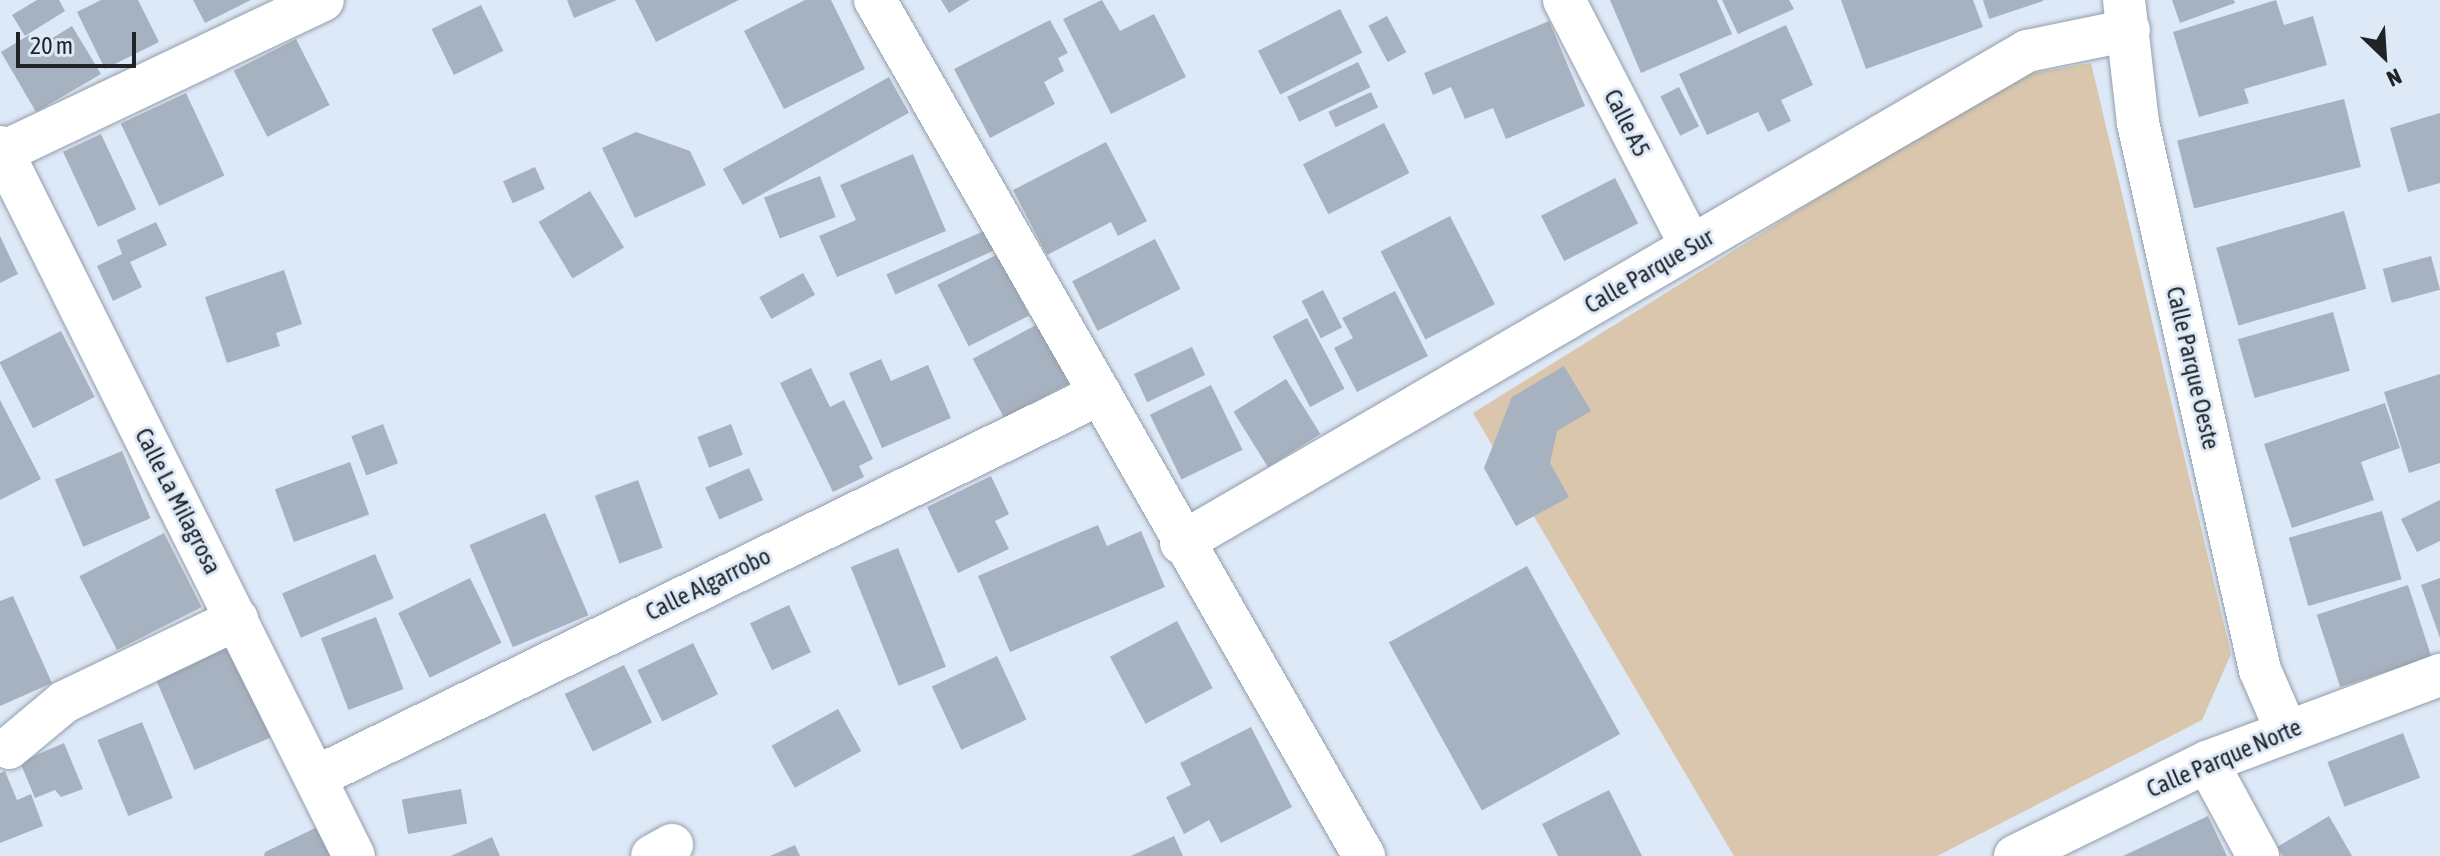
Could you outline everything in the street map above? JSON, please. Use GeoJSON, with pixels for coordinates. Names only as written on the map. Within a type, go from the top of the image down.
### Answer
{"type":"FeatureCollection","features":[{"type":"Feature","properties":{"kind":"street"},"geometry":{"type":"LineString","coordinates":[[875,0],[1100,394],[1181,543],[1364,856]]}},
{"type":"Feature","properties":{"kind":"street","name":"Calle A5"},"geometry":{"type":"LineString","coordinates":[[1564,0],[1691,246]]}},
{"type":"Feature","properties":{"kind":"street"},"geometry":{"type":"LineString","coordinates":[[1,149],[317,1]]}},
{"type":"Feature","properties":{"kind":"street","name":"Calle Parque Sur"},"geometry":{"type":"LineString","coordinates":[[1181,543],[2027,51],[2127,15]]}},
{"type":"Feature","properties":{"kind":"street","name":"Calle Parque Oeste"},"geometry":{"type":"LineString","coordinates":[[2127,15],[2138,123],[2260,670],[2286,730]]}},
{"type":"Feature","properties":{"kind":"street","name":"Calle La Milagrosa"},"geometry":{"type":"LineString","coordinates":[[1,149],[354,856]]}},
{"type":"Feature","properties":{"kind":"street","name":"Calle Algarrobo"},"geometry":{"type":"LineString","coordinates":[[316,777],[1100,394]]}},
{"type":"Feature","properties":{"kind":"street"},"geometry":{"type":"LineString","coordinates":[[9,748],[64,702],[237,619]]}},
{"type":"Feature","properties":{"kind":"street","name":"Calle Parque Norte"},"geometry":{"type":"LineString","coordinates":[[2015,856],[2207,762],[2440,675]]}},
{"type":"Feature","properties":{"kind":"street"},"geometry":{"type":"LineString","coordinates":[[2207,762],[2258,856]]}},
{"type":"Feature","properties":{"kind":"shaded area"},"geometry":{"type":"Polygon","coordinates":[[[2091,63],[2231,654],[2202,720],[1937,856],[1734,856],[1473,413],[2014,76],[2091,63]]]}},
{"type":"Feature","properties":{"kind":"building"},"geometry":{"type":"Polygon","coordinates":[[[37,0],[59,0],[65,11],[25,36],[12,15],[37,0]]]}},
{"type":"Feature","properties":{"kind":"building"},"geometry":{"type":"Polygon","coordinates":[[[101,0],[138,0],[159,42],[105,69],[77,12],[101,0]]]}},
{"type":"Feature","properties":{"kind":"building"},"geometry":{"type":"Polygon","coordinates":[[[193,0],[251,0],[205,23],[193,0]]]}},
{"type":"Feature","properties":{"kind":"building"},"geometry":{"type":"Polygon","coordinates":[[[567,0],[617,0],[574,18],[567,0]]]}},
{"type":"Feature","properties":{"kind":"building"},"geometry":{"type":"Polygon","coordinates":[[[635,0],[739,0],[656,42],[635,0]]]}},
{"type":"Feature","properties":{"kind":"building"},"geometry":{"type":"Polygon","coordinates":[[[805,0],[831,0],[865,69],[784,109],[744,31],[805,0]]]}},
{"type":"Feature","properties":{"kind":"building"},"geometry":{"type":"Polygon","coordinates":[[[941,0],[970,0],[949,13],[941,0]]]}},
{"type":"Feature","properties":{"kind":"building"},"geometry":{"type":"Polygon","coordinates":[[[1102,0],[1120,31],[1154,14],[1186,77],[1111,114],[1063,19],[1102,0]]]}},
{"type":"Feature","properties":{"kind":"building"},"geometry":{"type":"Polygon","coordinates":[[[1610,0],[1717,0],[1732,34],[1641,73],[1610,0]]]}},
{"type":"Feature","properties":{"kind":"building"},"geometry":{"type":"Polygon","coordinates":[[[1722,0],[1789,0],[1794,9],[1738,34],[1722,0]]]}},
{"type":"Feature","properties":{"kind":"building"},"geometry":{"type":"Polygon","coordinates":[[[1841,0],[1973,0],[1983,27],[1866,69],[1841,0]]]}},
{"type":"Feature","properties":{"kind":"building"},"geometry":{"type":"Polygon","coordinates":[[[1983,0],[2043,0],[2043,1],[1989,19],[1983,0]]]}},
{"type":"Feature","properties":{"kind":"building"},"geometry":{"type":"Polygon","coordinates":[[[2172,0],[2234,0],[2235,3],[2180,23],[2172,0]]]}},
{"type":"Feature","properties":{"kind":"building"},"geometry":{"type":"Polygon","coordinates":[[[2276,0],[2284,25],[2313,16],[2327,65],[2244,89],[2249,103],[2199,117],[2173,32],[2276,0]]]}},
{"type":"Feature","properties":{"kind":"building"},"geometry":{"type":"Polygon","coordinates":[[[481,5],[503,51],[454,75],[432,29],[481,5]]]}},
{"type":"Feature","properties":{"kind":"building"},"geometry":{"type":"Polygon","coordinates":[[[1340,9],[1362,53],[1280,94],[1258,51],[1340,9]]]}},
{"type":"Feature","properties":{"kind":"building"},"geometry":{"type":"Polygon","coordinates":[[[1387,16],[1406,52],[1388,62],[1368,26],[1387,16]]]}},
{"type":"Feature","properties":{"kind":"building"},"geometry":{"type":"Polygon","coordinates":[[[1050,20],[1068,53],[1058,58],[1064,71],[1044,82],[1055,104],[990,138],[954,69],[1050,20]]]}},
{"type":"Feature","properties":{"kind":"building"},"geometry":{"type":"Polygon","coordinates":[[[1549,21],[1585,106],[1506,139],[1493,108],[1465,119],[1451,87],[1433,95],[1424,73],[1549,21]]]}},
{"type":"Feature","properties":{"kind":"building"},"geometry":{"type":"Polygon","coordinates":[[[1786,25],[1813,85],[1781,100],[1791,121],[1768,132],[1758,112],[1707,135],[1679,74],[1786,25]]]}},
{"type":"Feature","properties":{"kind":"building"},"geometry":{"type":"Polygon","coordinates":[[[72,26],[101,74],[36,112],[1,52],[29,35],[36,48],[72,26]]]}},
{"type":"Feature","properties":{"kind":"building"},"geometry":{"type":"Polygon","coordinates":[[[296,39],[330,105],[267,137],[234,71],[296,39]]]}},
{"type":"Feature","properties":{"kind":"building"},"geometry":{"type":"Polygon","coordinates":[[[1358,62],[1370,87],[1299,122],[1287,97],[1358,62]]]}},
{"type":"Feature","properties":{"kind":"building"},"geometry":{"type":"Polygon","coordinates":[[[889,77],[909,113],[743,205],[723,169],[889,77]]]}},
{"type":"Feature","properties":{"kind":"building"},"geometry":{"type":"Polygon","coordinates":[[[1679,87],[1699,126],[1680,136],[1660,97],[1679,87]]]}},
{"type":"Feature","properties":{"kind":"building"},"geometry":{"type":"Polygon","coordinates":[[[1371,92],[1378,107],[1336,127],[1328,112],[1371,92]]]}},
{"type":"Feature","properties":{"kind":"building"},"geometry":{"type":"Polygon","coordinates":[[[186,93],[224,175],[159,206],[121,123],[186,93]]]}},
{"type":"Feature","properties":{"kind":"building"},"geometry":{"type":"Polygon","coordinates":[[[2344,99],[2361,167],[2194,209],[2177,141],[2344,99]]]}},
{"type":"Feature","properties":{"kind":"building"},"geometry":{"type":"Polygon","coordinates":[[[2440,113],[2440,183],[2408,192],[2390,128],[2440,113]]]}},
{"type":"Feature","properties":{"kind":"building"},"geometry":{"type":"Polygon","coordinates":[[[1384,123],[1409,173],[1328,214],[1303,164],[1384,123]]]}},
{"type":"Feature","properties":{"kind":"building"},"geometry":{"type":"Polygon","coordinates":[[[636,132],[690,151],[706,185],[635,218],[602,148],[636,132]]]}},
{"type":"Feature","properties":{"kind":"building"},"geometry":{"type":"Polygon","coordinates":[[[101,134],[136,209],[98,227],[63,152],[101,134]]]}},
{"type":"Feature","properties":{"kind":"building"},"geometry":{"type":"Polygon","coordinates":[[[1106,142],[1147,221],[1118,236],[1111,222],[1047,255],[1013,190],[1106,142]]]}},
{"type":"Feature","properties":{"kind":"building"},"geometry":{"type":"Polygon","coordinates":[[[913,154],[946,231],[837,277],[819,236],[856,220],[840,185],[913,154]]]}},
{"type":"Feature","properties":{"kind":"building"},"geometry":{"type":"Polygon","coordinates":[[[535,167],[545,189],[513,203],[503,181],[535,167]]]}},
{"type":"Feature","properties":{"kind":"building"},"geometry":{"type":"Polygon","coordinates":[[[820,176],[836,217],[780,239],[764,198],[820,176]]]}},
{"type":"Feature","properties":{"kind":"building"},"geometry":{"type":"Polygon","coordinates":[[[1615,178],[1638,223],[1564,261],[1541,216],[1615,178]]]}},
{"type":"Feature","properties":{"kind":"building"},"geometry":{"type":"Polygon","coordinates":[[[590,191],[624,248],[573,278],[539,222],[590,191]]]}},
{"type":"Feature","properties":{"kind":"building"},"geometry":{"type":"Polygon","coordinates":[[[2344,211],[2366,289],[2238,326],[2216,248],[2344,211]]]}},
{"type":"Feature","properties":{"kind":"building"},"geometry":{"type":"Polygon","coordinates":[[[1450,216],[1495,304],[1425,340],[1381,251],[1450,216]]]}},
{"type":"Feature","properties":{"kind":"building"},"geometry":{"type":"Polygon","coordinates":[[[156,222],[167,245],[130,262],[142,287],[113,301],[97,266],[122,254],[117,240],[156,222]]]}},
{"type":"Feature","properties":{"kind":"building"},"geometry":{"type":"Polygon","coordinates":[[[986,230],[995,250],[895,294],[886,274],[986,230]]]}},
{"type":"Feature","properties":{"kind":"building"},"geometry":{"type":"Polygon","coordinates":[[[0,236],[18,274],[0,283],[0,236]]]}},
{"type":"Feature","properties":{"kind":"building"},"geometry":{"type":"Polygon","coordinates":[[[1155,239],[1180,289],[1098,331],[1072,281],[1155,239]]]}},
{"type":"Feature","properties":{"kind":"building"},"geometry":{"type":"Polygon","coordinates":[[[998,254],[1029,315],[969,346],[937,285],[998,254]]]}},
{"type":"Feature","properties":{"kind":"building"},"geometry":{"type":"Polygon","coordinates":[[[2431,256],[2440,290],[2392,303],[2383,269],[2431,256]]]}},
{"type":"Feature","properties":{"kind":"building"},"geometry":{"type":"Polygon","coordinates":[[[284,270],[302,324],[276,333],[280,346],[227,363],[205,297],[284,270]]]}},
{"type":"Feature","properties":{"kind":"building"},"geometry":{"type":"Polygon","coordinates":[[[803,273],[815,295],[771,319],[759,297],[803,273]]]}},
{"type":"Feature","properties":{"kind":"building"},"geometry":{"type":"Polygon","coordinates":[[[1323,290],[1342,327],[1321,338],[1302,301],[1323,290]]]}},
{"type":"Feature","properties":{"kind":"building"},"geometry":{"type":"Polygon","coordinates":[[[1395,291],[1428,356],[1357,392],[1334,348],[1353,338],[1342,318],[1395,291]]]}},
{"type":"Feature","properties":{"kind":"building"},"geometry":{"type":"Polygon","coordinates":[[[2333,312],[2350,371],[2255,398],[2238,339],[2333,312]]]}},
{"type":"Feature","properties":{"kind":"building"},"geometry":{"type":"Polygon","coordinates":[[[1307,318],[1345,389],[1310,407],[1273,336],[1307,318]]]}},
{"type":"Feature","properties":{"kind":"building"},"geometry":{"type":"Polygon","coordinates":[[[1038,324],[1069,383],[1004,418],[973,359],[1038,324]]]}},
{"type":"Feature","properties":{"kind":"building"},"geometry":{"type":"Polygon","coordinates":[[[61,331],[95,397],[33,428],[0,362],[61,331]]]}},
{"type":"Feature","properties":{"kind":"building"},"geometry":{"type":"Polygon","coordinates":[[[1192,347],[1205,375],[1147,402],[1134,374],[1192,347]]]}},
{"type":"Feature","properties":{"kind":"building"},"geometry":{"type":"Polygon","coordinates":[[[881,359],[891,381],[928,365],[951,418],[882,448],[849,373],[881,359]]]}},
{"type":"Feature","properties":{"kind":"building"},"geometry":{"type":"Polygon","coordinates":[[[1564,366],[1591,411],[1557,431],[1550,463],[1569,497],[1516,526],[1484,468],[1512,397],[1564,366]]]}},
{"type":"Feature","properties":{"kind":"building"},"geometry":{"type":"Polygon","coordinates":[[[811,368],[830,407],[844,400],[873,459],[859,466],[864,477],[833,492],[780,383],[811,368]]]}},
{"type":"Feature","properties":{"kind":"building"},"geometry":{"type":"Polygon","coordinates":[[[2440,374],[2440,463],[2409,473],[2384,392],[2440,374]]]}},
{"type":"Feature","properties":{"kind":"building"},"geometry":{"type":"Polygon","coordinates":[[[1286,379],[1320,434],[1268,467],[1233,412],[1286,379]]]}},
{"type":"Feature","properties":{"kind":"building"},"geometry":{"type":"Polygon","coordinates":[[[1211,385],[1243,450],[1181,480],[1150,415],[1211,385]]]}},
{"type":"Feature","properties":{"kind":"building"},"geometry":{"type":"Polygon","coordinates":[[[0,400],[41,479],[0,500],[0,400]]]}},
{"type":"Feature","properties":{"kind":"building"},"geometry":{"type":"Polygon","coordinates":[[[2385,403],[2400,448],[2361,462],[2374,500],[2292,528],[2264,444],[2385,403]]]}},
{"type":"Feature","properties":{"kind":"building"},"geometry":{"type":"Polygon","coordinates":[[[383,424],[398,463],[366,475],[351,436],[383,424]]]}},
{"type":"Feature","properties":{"kind":"building"},"geometry":{"type":"Polygon","coordinates":[[[731,424],[743,455],[709,468],[697,437],[731,424]]]}},
{"type":"Feature","properties":{"kind":"building"},"geometry":{"type":"Polygon","coordinates":[[[122,451],[151,518],[83,547],[55,480],[122,451]]]}},
{"type":"Feature","properties":{"kind":"building"},"geometry":{"type":"Polygon","coordinates":[[[350,462],[369,515],[294,542],[275,489],[350,462]]]}},
{"type":"Feature","properties":{"kind":"building"},"geometry":{"type":"Polygon","coordinates":[[[749,468],[763,500],[719,519],[705,488],[749,468]]]}},
{"type":"Feature","properties":{"kind":"building"},"geometry":{"type":"Polygon","coordinates":[[[991,476],[1009,514],[995,521],[1009,549],[958,573],[927,507],[991,476]]]}},
{"type":"Feature","properties":{"kind":"building"},"geometry":{"type":"Polygon","coordinates":[[[638,480],[663,548],[619,563],[595,496],[638,480]]]}},
{"type":"Feature","properties":{"kind":"building"},"geometry":{"type":"Polygon","coordinates":[[[2440,500],[2440,541],[2417,552],[2401,519],[2440,500]]]}},
{"type":"Feature","properties":{"kind":"building"},"geometry":{"type":"Polygon","coordinates":[[[2382,511],[2402,579],[2308,606],[2289,538],[2382,511]]]}},
{"type":"Feature","properties":{"kind":"building"},"geometry":{"type":"Polygon","coordinates":[[[545,513],[588,615],[513,647],[470,545],[545,513]]]}},
{"type":"Feature","properties":{"kind":"building"},"geometry":{"type":"Polygon","coordinates":[[[1098,525],[1107,546],[1141,531],[1165,587],[1010,652],[978,576],[1098,525]]]}},
{"type":"Feature","properties":{"kind":"building"},"geometry":{"type":"Polygon","coordinates":[[[164,533],[202,607],[117,650],[79,576],[164,533]]]}},
{"type":"Feature","properties":{"kind":"building"},"geometry":{"type":"Polygon","coordinates":[[[898,548],[946,667],[899,686],[851,567],[898,548]]]}},
{"type":"Feature","properties":{"kind":"building"},"geometry":{"type":"Polygon","coordinates":[[[375,554],[394,598],[301,638],[282,593],[375,554]]]}},
{"type":"Feature","properties":{"kind":"building"},"geometry":{"type":"Polygon","coordinates":[[[1527,566],[1620,734],[1482,811],[1389,643],[1527,566]]]}},
{"type":"Feature","properties":{"kind":"building"},"geometry":{"type":"Polygon","coordinates":[[[470,578],[502,643],[430,678],[398,613],[470,578]]]}},
{"type":"Feature","properties":{"kind":"building"},"geometry":{"type":"Polygon","coordinates":[[[2440,578],[2440,638],[2421,585],[2440,578]]]}},
{"type":"Feature","properties":{"kind":"building"},"geometry":{"type":"Polygon","coordinates":[[[2408,585],[2431,657],[2340,687],[2317,615],[2408,585]]]}},
{"type":"Feature","properties":{"kind":"building"},"geometry":{"type":"Polygon","coordinates":[[[13,596],[52,683],[0,706],[0,601],[13,596]]]}},
{"type":"Feature","properties":{"kind":"building"},"geometry":{"type":"Polygon","coordinates":[[[789,605],[811,652],[772,670],[750,623],[789,605]]]}},
{"type":"Feature","properties":{"kind":"building"},"geometry":{"type":"Polygon","coordinates":[[[376,617],[404,689],[349,710],[321,638],[376,617]]]}},
{"type":"Feature","properties":{"kind":"building"},"geometry":{"type":"Polygon","coordinates":[[[1177,621],[1213,688],[1146,724],[1110,657],[1177,621]]]}},
{"type":"Feature","properties":{"kind":"building"},"geometry":{"type":"Polygon","coordinates":[[[229,639],[271,737],[194,770],[153,671],[229,639]]]}},
{"type":"Feature","properties":{"kind":"building"},"geometry":{"type":"Polygon","coordinates":[[[693,643],[718,694],[662,721],[637,670],[693,643]]]}},
{"type":"Feature","properties":{"kind":"building"},"geometry":{"type":"Polygon","coordinates":[[[997,656],[1027,719],[961,750],[932,686],[997,656]]]}},
{"type":"Feature","properties":{"kind":"building"},"geometry":{"type":"Polygon","coordinates":[[[624,665],[652,723],[593,751],[565,694],[624,665]]]}},
{"type":"Feature","properties":{"kind":"building"},"geometry":{"type":"Polygon","coordinates":[[[838,709],[861,751],[795,788],[772,746],[838,709]]]}},
{"type":"Feature","properties":{"kind":"building"},"geometry":{"type":"Polygon","coordinates":[[[142,722],[173,798],[128,816],[97,740],[142,722]]]}},
{"type":"Feature","properties":{"kind":"building"},"geometry":{"type":"Polygon","coordinates":[[[1251,727],[1292,807],[1221,843],[1209,820],[1184,834],[1166,797],[1191,785],[1180,763],[1251,727]]]}},
{"type":"Feature","properties":{"kind":"building"},"geometry":{"type":"Polygon","coordinates":[[[2403,733],[2420,778],[2345,807],[2327,762],[2403,733]]]}},
{"type":"Feature","properties":{"kind":"building"},"geometry":{"type":"Polygon","coordinates":[[[64,743],[83,789],[61,797],[55,790],[35,798],[20,762],[64,743]]]}},
{"type":"Feature","properties":{"kind":"building"},"geometry":{"type":"Polygon","coordinates":[[[5,771],[17,800],[31,794],[43,826],[0,843],[0,773],[5,771]]]}},
{"type":"Feature","properties":{"kind":"building"},"geometry":{"type":"Polygon","coordinates":[[[461,789],[467,823],[408,834],[402,799],[461,789]]]}},
{"type":"Feature","properties":{"kind":"building"},"geometry":{"type":"Polygon","coordinates":[[[1609,790],[1642,856],[1558,856],[1542,824],[1609,790]]]}},
{"type":"Feature","properties":{"kind":"building"},"geometry":{"type":"Polygon","coordinates":[[[2208,816],[2227,856],[2123,856],[2208,816]]]}},
{"type":"Feature","properties":{"kind":"building"},"geometry":{"type":"Polygon","coordinates":[[[2329,816],[2352,856],[2283,856],[2277,847],[2329,816]]]}},
{"type":"Feature","properties":{"kind":"building"},"geometry":{"type":"Polygon","coordinates":[[[328,822],[332,856],[264,856],[265,852],[328,822]]]}},
{"type":"Feature","properties":{"kind":"building"},"geometry":{"type":"Polygon","coordinates":[[[1174,836],[1183,856],[1131,856],[1174,836]]]}},
{"type":"Feature","properties":{"kind":"building"},"geometry":{"type":"Polygon","coordinates":[[[492,837],[500,856],[451,856],[492,837]]]}},
{"type":"Feature","properties":{"kind":"building"},"geometry":{"type":"Polygon","coordinates":[[[795,845],[800,856],[770,856],[795,845]]]}}]}
